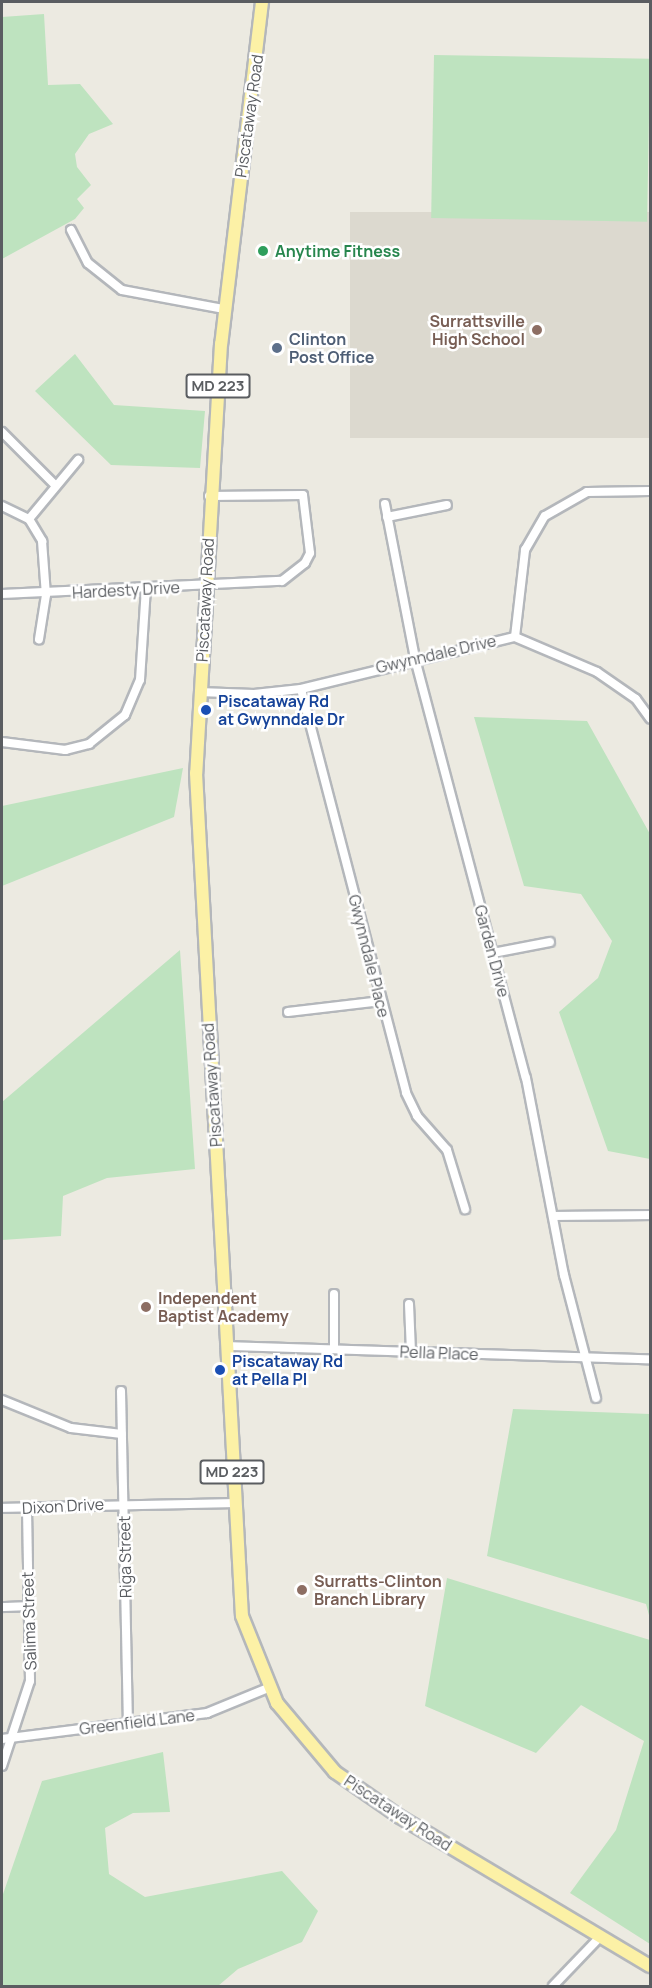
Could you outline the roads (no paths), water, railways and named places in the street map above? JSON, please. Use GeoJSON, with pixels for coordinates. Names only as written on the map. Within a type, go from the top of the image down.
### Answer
{"type":"FeatureCollection","features":[{"type":"Feature","properties":{"kind":"main road","name":"Piscataway Road"},"geometry":{"type":"LineString","coordinates":[[262,2],[224,309],[209,496],[199,692],[197,834],[228,1346],[233,1503],[242,1616],[268,1688],[307,1744],[358,1790],[651,1966]]}},
{"type":"Feature","properties":{"kind":"street"},"geometry":{"type":"LineString","coordinates":[[71,230],[88,263],[122,290],[224,309]]}},
{"type":"Feature","properties":{"kind":"street"},"geometry":{"type":"LineString","coordinates":[[2,432],[56,485]]}},
{"type":"Feature","properties":{"kind":"street"},"geometry":{"type":"LineString","coordinates":[[29,519],[78,460]]}},
{"type":"Feature","properties":{"kind":"street"},"geometry":{"type":"LineString","coordinates":[[515,637],[525,550],[544,516],[587,492],[651,491]]}},
{"type":"Feature","properties":{"kind":"street","name":"Hardesty Drive"},"geometry":{"type":"LineString","coordinates":[[2,594],[46,594],[282,581],[310,553],[303,495],[209,496]]}},
{"type":"Feature","properties":{"kind":"street","name":"Garden Drive"},"geometry":{"type":"LineString","coordinates":[[385,504],[415,659],[493,953],[556,1216],[560,1259],[596,1398]]}},
{"type":"Feature","properties":{"kind":"street"},"geometry":{"type":"LineString","coordinates":[[387,517],[447,505]]}},
{"type":"Feature","properties":{"kind":"street"},"geometry":{"type":"LineString","coordinates":[[2,506],[29,519],[42,541],[46,594],[39,639]]}},
{"type":"Feature","properties":{"kind":"street"},"geometry":{"type":"LineString","coordinates":[[2,742],[65,750],[89,744],[125,715],[140,680],[146,588]]}},
{"type":"Feature","properties":{"kind":"street","name":"Gwynndale Drive"},"geometry":{"type":"LineString","coordinates":[[199,692],[254,694],[301,689],[415,659],[515,637],[597,672],[636,699],[651,718]]}},
{"type":"Feature","properties":{"kind":"street","name":"Gwynndale Place"},"geometry":{"type":"LineString","coordinates":[[301,689],[381,1001],[412,1108],[447,1150],[465,1209]]}},
{"type":"Feature","properties":{"kind":"street"},"geometry":{"type":"LineString","coordinates":[[493,953],[550,942]]}},
{"type":"Feature","properties":{"kind":"street"},"geometry":{"type":"LineString","coordinates":[[288,1012],[381,1001]]}},
{"type":"Feature","properties":{"kind":"street"},"geometry":{"type":"LineString","coordinates":[[556,1216],[651,1215]]}},
{"type":"Feature","properties":{"kind":"street"},"geometry":{"type":"LineString","coordinates":[[334,1294],[334,1349]]}},
{"type":"Feature","properties":{"kind":"street"},"geometry":{"type":"LineString","coordinates":[[409,1304],[411,1352]]}},
{"type":"Feature","properties":{"kind":"street","name":"Pella Place"},"geometry":{"type":"LineString","coordinates":[[228,1346],[585,1359],[651,1359]]}},
{"type":"Feature","properties":{"kind":"street","name":"Riga Street"},"geometry":{"type":"LineString","coordinates":[[121,1391],[128,1723]]}},
{"type":"Feature","properties":{"kind":"street"},"geometry":{"type":"LineString","coordinates":[[2,1400],[70,1428],[122,1434]]}},
{"type":"Feature","properties":{"kind":"street","name":"Dixon Drive"},"geometry":{"type":"LineString","coordinates":[[2,1508],[125,1503],[233,1503]]}},
{"type":"Feature","properties":{"kind":"street","name":"Salima Street"},"geometry":{"type":"LineString","coordinates":[[2,1766],[30,1681],[27,1508]]}},
{"type":"Feature","properties":{"kind":"street"},"geometry":{"type":"LineString","coordinates":[[2,1607],[27,1606]]}},
{"type":"Feature","properties":{"kind":"street","name":"Greenfield Lane"},"geometry":{"type":"LineString","coordinates":[[2,1739],[219,1710],[268,1688]]}},
{"type":"Feature","properties":{"kind":"street"},"geometry":{"type":"LineString","coordinates":[[553,1986],[601,1936]]}},
{"type":"Feature","properties":{"kind":"place","name":"Anytime Fitness"},"geometry":{"type":"Point","coordinates":[263,251]}},
{"type":"Feature","properties":{"kind":"place","name":"Surrattsville High School"},"geometry":{"type":"Point","coordinates":[537,330]}},
{"type":"Feature","properties":{"kind":"place","name":"Clinton Post Office"},"geometry":{"type":"Point","coordinates":[277,348]}},
{"type":"Feature","properties":{"kind":"place","name":"Piscataway Rd at Gwynndale Dr"},"geometry":{"type":"Point","coordinates":[206,710]}},
{"type":"Feature","properties":{"kind":"place","name":"Independent Baptist Academy"},"geometry":{"type":"Point","coordinates":[146,1307]}},
{"type":"Feature","properties":{"kind":"place","name":"Piscataway Rd at Pella Pl"},"geometry":{"type":"Point","coordinates":[220,1370]}},
{"type":"Feature","properties":{"kind":"place","name":"Surratts-Clinton Branch Library"},"geometry":{"type":"Point","coordinates":[302,1590]}}]}
